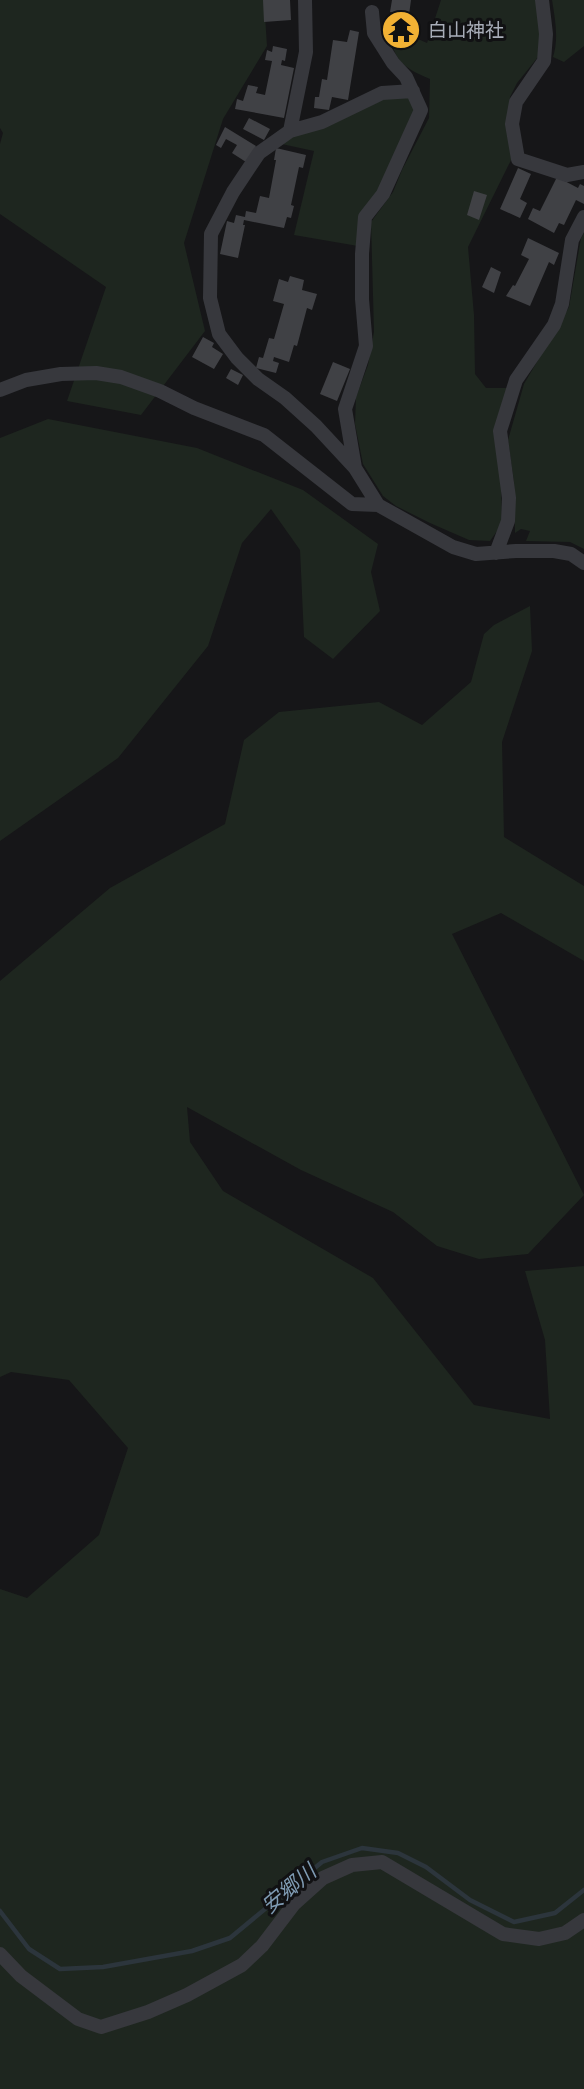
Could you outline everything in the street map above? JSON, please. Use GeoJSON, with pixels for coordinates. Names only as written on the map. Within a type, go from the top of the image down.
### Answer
{"type":"FeatureCollection","features":[{"type":"Feature","properties":{"kind":"street"},"geometry":{"type":"LineString","coordinates":[[290,131],[306,52],[305,0]]}},
{"type":"Feature","properties":{"kind":"street"},"geometry":{"type":"LineString","coordinates":[[542,0],[546,34],[544,61],[516,102],[512,124],[517,159],[567,175],[584,172]]}},
{"type":"Feature","properties":{"kind":"street"},"geometry":{"type":"LineString","coordinates":[[355,468],[345,409],[366,346],[362,287],[365,217],[383,194],[421,110],[406,76],[393,63],[374,33],[372,12]]}},
{"type":"Feature","properties":{"kind":"street"},"geometry":{"type":"LineString","coordinates":[[413,91],[382,93],[322,122],[290,131],[259,153],[233,192],[211,234],[210,298],[219,334],[237,358],[258,379],[285,398],[355,468],[378,505],[453,547],[476,554],[554,551],[571,554],[584,562]]}},
{"type":"Feature","properties":{"kind":"street"},"geometry":{"type":"LineString","coordinates":[[496,553],[508,521],[509,498],[500,430],[516,380],[554,324],[562,304],[572,240],[584,218]]}},
{"type":"Feature","properties":{"kind":"street"},"geometry":{"type":"LineString","coordinates":[[0,390],[26,380],[61,374],[96,373],[121,377],[264,435],[287,450],[352,505],[378,505]]}},
{"type":"Feature","properties":{"kind":"street"},"geometry":{"type":"LineString","coordinates":[[0,1954],[21,1976],[78,2019],[101,2027],[177,1999],[242,1965],[262,1946],[294,1904],[323,1878],[352,1865],[382,1862],[503,1934],[539,1939],[565,1933],[584,1920]]}},
{"type":"Feature","properties":{"kind":"shaded area"},"geometry":{"type":"Polygon","coordinates":[[[0,0],[264,0],[267,46],[223,119],[184,243],[205,331],[141,415],[67,401],[106,287],[0,214],[0,144],[3,133],[0,128],[0,0]]]}},
{"type":"Feature","properties":{"kind":"shaded area"},"geometry":{"type":"Polygon","coordinates":[[[441,0],[540,0],[543,16],[538,57],[517,83],[510,97],[509,119],[515,152],[468,247],[474,315],[475,374],[486,388],[508,388],[501,479],[502,524],[490,541],[469,540],[396,506],[383,496],[363,464],[355,424],[356,397],[368,365],[374,332],[371,222],[393,192],[429,118],[430,79],[400,60],[393,47],[391,27],[427,43],[441,0]]]}},
{"type":"Feature","properties":{"kind":"shaded area"},"geometry":{"type":"Polygon","coordinates":[[[552,0],[584,0],[584,46],[564,62],[553,57],[556,36],[552,0]]]}},
{"type":"Feature","properties":{"kind":"shaded area"},"geometry":{"type":"Polygon","coordinates":[[[408,94],[418,105],[358,246],[294,235],[314,151],[277,143],[395,95],[408,94]]]}},
{"type":"Feature","properties":{"kind":"shaded area"},"geometry":{"type":"Polygon","coordinates":[[[584,233],[584,549],[570,542],[526,541],[530,531],[521,529],[515,533],[514,482],[508,440],[524,384],[569,307],[584,233]]]}},
{"type":"Feature","properties":{"kind":"shaded area"},"geometry":{"type":"Polygon","coordinates":[[[48,419],[197,448],[303,490],[378,544],[371,572],[380,611],[333,659],[304,637],[300,550],[271,509],[242,543],[208,646],[118,758],[0,841],[0,438],[48,419]]]}},
{"type":"Feature","properties":{"kind":"shaded area"},"geometry":{"type":"Polygon","coordinates":[[[530,606],[532,651],[502,742],[504,837],[584,886],[584,961],[501,913],[452,934],[584,1195],[528,1254],[479,1259],[437,1246],[393,1212],[301,1170],[187,1107],[190,1142],[223,1191],[373,1278],[474,1405],[550,1419],[545,1340],[525,1271],[584,1266],[584,2089],[0,2089],[0,1589],[27,1598],[99,1535],[128,1448],[69,1380],[11,1372],[0,1377],[0,981],[110,888],[225,824],[244,740],[279,712],[379,702],[422,725],[471,682],[484,634],[494,625],[530,606]]]}},
{"type":"Feature","properties":{"kind":"building"},"geometry":{"type":"Polygon","coordinates":[[[263,0],[290,0],[291,20],[264,22],[263,0]]]}},
{"type":"Feature","properties":{"kind":"building"},"geometry":{"type":"Polygon","coordinates":[[[392,0],[411,0],[409,15],[390,12],[392,0]]]}},
{"type":"Feature","properties":{"kind":"building"},"geometry":{"type":"Polygon","coordinates":[[[350,30],[359,32],[348,100],[332,97],[329,110],[314,108],[322,79],[327,80],[333,40],[347,42],[350,30]]]}},
{"type":"Feature","properties":{"kind":"building"},"geometry":{"type":"Polygon","coordinates":[[[273,46],[287,49],[285,61],[282,60],[281,65],[294,68],[284,118],[235,109],[237,99],[243,101],[248,85],[258,87],[256,93],[265,95],[272,61],[265,60],[267,50],[272,52],[273,46]]]}},
{"type":"Feature","properties":{"kind":"building"},"geometry":{"type":"Polygon","coordinates":[[[249,118],[270,129],[264,140],[243,129],[249,118]]]}},
{"type":"Feature","properties":{"kind":"building"},"geometry":{"type":"Polygon","coordinates":[[[225,127],[256,146],[246,162],[232,153],[237,145],[226,139],[221,148],[216,145],[225,127]]]}},
{"type":"Feature","properties":{"kind":"building"},"geometry":{"type":"Polygon","coordinates":[[[276,148],[306,155],[303,168],[299,167],[291,218],[287,217],[284,228],[244,220],[238,258],[220,254],[227,221],[234,223],[236,215],[245,217],[246,211],[256,213],[260,196],[269,198],[276,148]]]}},
{"type":"Feature","properties":{"kind":"building"},"geometry":{"type":"Polygon","coordinates":[[[518,168],[531,174],[520,199],[527,203],[520,218],[500,209],[518,168]]]}},
{"type":"Feature","properties":{"kind":"building"},"geometry":{"type":"Polygon","coordinates":[[[557,177],[578,188],[580,184],[584,186],[584,204],[576,200],[564,225],[559,223],[554,233],[528,219],[533,208],[540,211],[557,177]]]}},
{"type":"Feature","properties":{"kind":"building"},"geometry":{"type":"Polygon","coordinates":[[[474,191],[487,195],[479,220],[467,215],[474,191]]]}},
{"type":"Feature","properties":{"kind":"building"},"geometry":{"type":"Polygon","coordinates":[[[528,238],[559,253],[554,265],[549,262],[530,306],[506,296],[513,285],[515,286],[529,259],[521,255],[528,238]]]}},
{"type":"Feature","properties":{"kind":"building"},"geometry":{"type":"Polygon","coordinates":[[[491,267],[501,272],[494,293],[482,287],[491,267]]]}},
{"type":"Feature","properties":{"kind":"building"},"geometry":{"type":"Polygon","coordinates":[[[290,276],[304,280],[302,290],[317,294],[312,310],[307,308],[297,346],[294,345],[289,362],[274,357],[273,361],[279,363],[276,373],[256,368],[259,357],[263,358],[269,338],[274,339],[284,304],[273,301],[279,279],[288,282],[290,276]]]}},
{"type":"Feature","properties":{"kind":"building"},"geometry":{"type":"Polygon","coordinates":[[[203,337],[214,343],[212,347],[223,354],[214,369],[192,357],[203,337]]]}},
{"type":"Feature","properties":{"kind":"building"},"geometry":{"type":"Polygon","coordinates":[[[333,362],[350,369],[337,401],[320,394],[333,362]]]}},
{"type":"Feature","properties":{"kind":"building"},"geometry":{"type":"Polygon","coordinates":[[[231,369],[243,375],[238,385],[226,378],[231,369]]]}},
{"type":"Feature","properties":{"kind":"waterway","name":"安郷川"},"geometry":{"type":"LineString","coordinates":[[0,1911],[29,1949],[60,1969],[103,1967],[192,1951],[230,1938],[322,1862],[362,1848],[398,1853],[426,1867],[470,1900],[514,1922],[555,1913],[584,1890]]}},
{"type":"Feature","properties":{"kind":"place","name":"白山神社"},"geometry":{"type":"Point","coordinates":[401,30]}}]}
